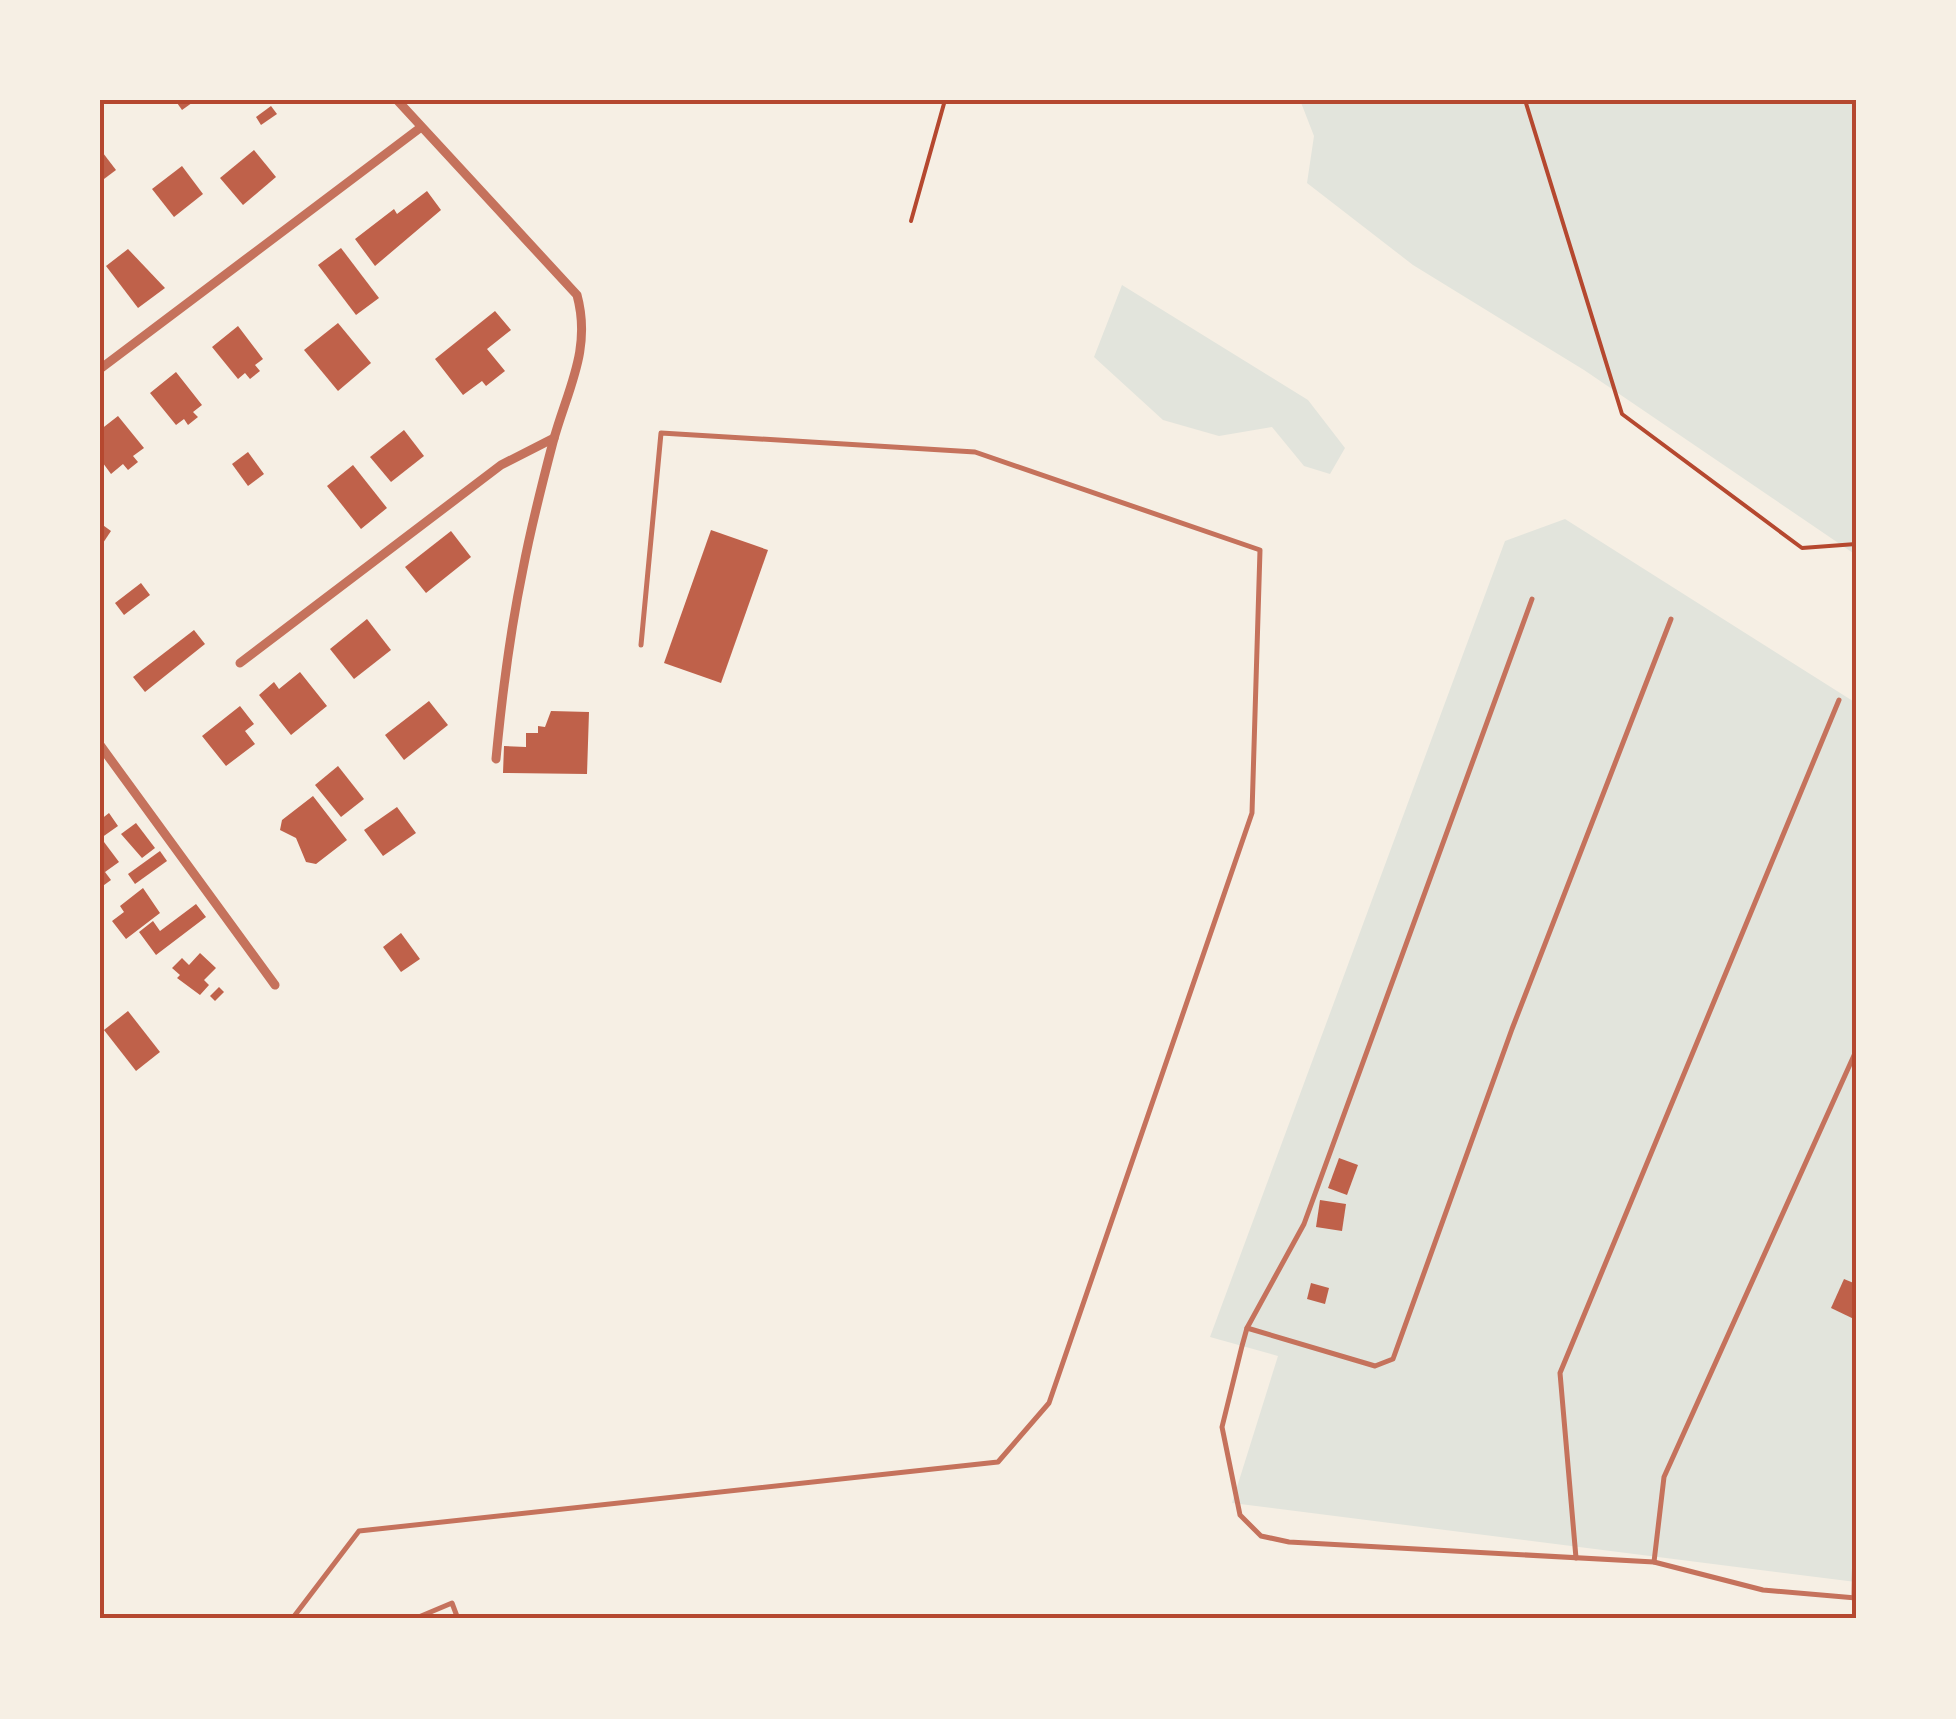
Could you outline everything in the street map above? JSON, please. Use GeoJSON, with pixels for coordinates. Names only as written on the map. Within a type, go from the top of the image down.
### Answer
{"type":"FeatureCollection","features":[{"type":"Feature","properties":{"kind":"street"},"geometry":{"type":"LineString","coordinates":[[398,100],[577,295],[584,344],[554,438],[516,606],[496,759]]}},
{"type":"Feature","properties":{"kind":"street"},"geometry":{"type":"LineString","coordinates":[[100,369],[420,128]]}},
{"type":"Feature","properties":{"kind":"street"},"geometry":{"type":"LineString","coordinates":[[240,663],[500,465],[554,438]]}},
{"type":"Feature","properties":{"kind":"street"},"geometry":{"type":"LineString","coordinates":[[100,745],[275,985]]}},
{"type":"Feature","properties":{"kind":"lane"},"geometry":{"type":"LineString","coordinates":[[292,1619],[359,1532],[998,1462],[1049,1403],[1252,813],[1260,550],[975,452],[661,433],[641,645]]}},
{"type":"Feature","properties":{"kind":"lane"},"geometry":{"type":"LineString","coordinates":[[1532,599],[1304,1224],[1247,1328],[1222,1426],[1240,1515],[1261,1536],[1289,1542],[1654,1562],[1763,1590],[1855,1598],[1856,1478]]}},
{"type":"Feature","properties":{"kind":"lane"},"geometry":{"type":"LineString","coordinates":[[1247,1328],[1374,1366],[1393,1359],[1512,1030],[1671,619]]}},
{"type":"Feature","properties":{"kind":"lane"},"geometry":{"type":"LineString","coordinates":[[1576,1558],[1560,1373],[1839,700]]}},
{"type":"Feature","properties":{"kind":"lane"},"geometry":{"type":"LineString","coordinates":[[1654,1562],[1664,1476],[1856,1051]]}},
{"type":"Feature","properties":{"kind":"lane"},"geometry":{"type":"LineString","coordinates":[[414,1619],[452,1604],[458,1619]]}},
{"type":"Feature","properties":{"kind":"path"},"geometry":{"type":"LineString","coordinates":[[911,221],[945,100]]}},
{"type":"Feature","properties":{"kind":"path"},"geometry":{"type":"LineString","coordinates":[[1525,100],[1622,414],[1802,548],[1856,544]]}},
{"type":"Feature","properties":{"kind":"shaded area"},"geometry":{"type":"Polygon","coordinates":[[[1300,100],[1856,100],[1856,555],[1584,370],[1413,265],[1307,183],[1314,136],[1300,100]]]}},
{"type":"Feature","properties":{"kind":"shaded area"},"geometry":{"type":"Polygon","coordinates":[[[1122,285],[1308,400],[1345,448],[1330,474],[1304,466],[1272,427],[1219,436],[1163,420],[1094,357],[1122,285]]]}},
{"type":"Feature","properties":{"kind":"shaded area"},"geometry":{"type":"Polygon","coordinates":[[[1565,519],[1856,703],[1856,1582],[1232,1503],[1278,1356],[1210,1337],[1505,541],[1565,519]]]}},
{"type":"Feature","properties":{"kind":"building"},"geometry":{"type":"Polygon","coordinates":[[[175,100],[196,100],[182,110],[175,100]]]}},
{"type":"Feature","properties":{"kind":"building"},"geometry":{"type":"Polygon","coordinates":[[[271,106],[277,114],[261,125],[256,117],[271,106]]]}},
{"type":"Feature","properties":{"kind":"building"},"geometry":{"type":"Polygon","coordinates":[[[254,150],[276,177],[243,205],[220,178],[254,150]]]}},
{"type":"Feature","properties":{"kind":"building"},"geometry":{"type":"Polygon","coordinates":[[[103,153],[116,170],[100,182],[100,155],[103,153]]]}},
{"type":"Feature","properties":{"kind":"building"},"geometry":{"type":"Polygon","coordinates":[[[182,166],[203,194],[174,217],[152,189],[182,166]]]}},
{"type":"Feature","properties":{"kind":"building"},"geometry":{"type":"Polygon","coordinates":[[[427,191],[441,210],[375,266],[355,239],[394,209],[397,214],[427,191]]]}},
{"type":"Feature","properties":{"kind":"building"},"geometry":{"type":"Polygon","coordinates":[[[341,248],[379,298],[356,315],[318,265],[341,248]]]}},
{"type":"Feature","properties":{"kind":"building"},"geometry":{"type":"Polygon","coordinates":[[[128,249],[165,288],[138,308],[106,266],[128,249]]]}},
{"type":"Feature","properties":{"kind":"building"},"geometry":{"type":"Polygon","coordinates":[[[495,311],[511,330],[487,349],[505,371],[486,386],[482,381],[463,395],[435,359],[495,311]]]}},
{"type":"Feature","properties":{"kind":"building"},"geometry":{"type":"Polygon","coordinates":[[[338,323],[371,363],[338,391],[304,350],[338,323]]]}},
{"type":"Feature","properties":{"kind":"building"},"geometry":{"type":"Polygon","coordinates":[[[238,326],[263,359],[255,365],[260,371],[250,379],[245,373],[238,379],[212,347],[238,326]]]}},
{"type":"Feature","properties":{"kind":"building"},"geometry":{"type":"Polygon","coordinates":[[[176,372],[202,405],[193,412],[198,417],[188,425],[184,419],[176,425],[150,393],[176,372]]]}},
{"type":"Feature","properties":{"kind":"building"},"geometry":{"type":"Polygon","coordinates":[[[118,416],[144,448],[133,456],[138,462],[128,470],[123,464],[111,474],[100,459],[100,430],[118,416]]]}},
{"type":"Feature","properties":{"kind":"building"},"geometry":{"type":"Polygon","coordinates":[[[404,430],[424,456],[391,482],[370,457],[404,430]]]}},
{"type":"Feature","properties":{"kind":"building"},"geometry":{"type":"Polygon","coordinates":[[[248,452],[264,474],[248,486],[232,464],[248,452]]]}},
{"type":"Feature","properties":{"kind":"building"},"geometry":{"type":"Polygon","coordinates":[[[353,465],[387,508],[361,529],[327,486],[353,465]]]}},
{"type":"Feature","properties":{"kind":"building"},"geometry":{"type":"Polygon","coordinates":[[[100,523],[111,531],[103,543],[100,543],[100,523]]]}},
{"type":"Feature","properties":{"kind":"building"},"geometry":{"type":"Polygon","coordinates":[[[711,530],[768,550],[721,683],[664,663],[711,530]]]}},
{"type":"Feature","properties":{"kind":"building"},"geometry":{"type":"Polygon","coordinates":[[[451,531],[471,557],[426,593],[405,567],[451,531]]]}},
{"type":"Feature","properties":{"kind":"building"},"geometry":{"type":"Polygon","coordinates":[[[141,583],[150,595],[124,615],[115,603],[141,583]]]}},
{"type":"Feature","properties":{"kind":"building"},"geometry":{"type":"Polygon","coordinates":[[[367,619],[391,650],[354,679],[330,649],[367,619]]]}},
{"type":"Feature","properties":{"kind":"building"},"geometry":{"type":"Polygon","coordinates":[[[194,630],[205,644],[145,692],[133,677],[194,630]]]}},
{"type":"Feature","properties":{"kind":"building"},"geometry":{"type":"Polygon","coordinates":[[[300,672],[327,706],[291,735],[259,695],[274,682],[279,689],[300,672]]]}},
{"type":"Feature","properties":{"kind":"building"},"geometry":{"type":"Polygon","coordinates":[[[429,701],[448,725],[404,760],[385,735],[429,701]]]}},
{"type":"Feature","properties":{"kind":"building"},"geometry":{"type":"Polygon","coordinates":[[[240,706],[254,724],[245,731],[255,744],[226,766],[202,736],[240,706]]]}},
{"type":"Feature","properties":{"kind":"building"},"geometry":{"type":"Polygon","coordinates":[[[551,711],[589,712],[587,774],[503,773],[504,746],[526,747],[526,733],[538,733],[538,726],[545,727],[551,711]]]}},
{"type":"Feature","properties":{"kind":"building"},"geometry":{"type":"Polygon","coordinates":[[[338,766],[364,799],[341,817],[315,785],[338,766]]]}},
{"type":"Feature","properties":{"kind":"building"},"geometry":{"type":"Polygon","coordinates":[[[313,796],[347,840],[316,864],[306,862],[296,838],[280,830],[282,820],[313,796]]]}},
{"type":"Feature","properties":{"kind":"building"},"geometry":{"type":"Polygon","coordinates":[[[397,807],[416,833],[383,856],[364,830],[397,807]]]}},
{"type":"Feature","properties":{"kind":"building"},"geometry":{"type":"Polygon","coordinates":[[[109,813],[118,826],[101,838],[119,862],[105,872],[111,880],[100,888],[100,820],[109,813]]]}},
{"type":"Feature","properties":{"kind":"building"},"geometry":{"type":"Polygon","coordinates":[[[136,823],[155,848],[142,858],[121,834],[136,823]]]}},
{"type":"Feature","properties":{"kind":"building"},"geometry":{"type":"Polygon","coordinates":[[[160,851],[167,861],[135,884],[128,874],[160,851]]]}},
{"type":"Feature","properties":{"kind":"building"},"geometry":{"type":"Polygon","coordinates":[[[143,888],[160,913],[126,939],[112,921],[124,912],[120,906],[143,888]]]}},
{"type":"Feature","properties":{"kind":"building"},"geometry":{"type":"Polygon","coordinates":[[[196,904],[206,917],[156,955],[139,932],[153,921],[160,931],[196,904]]]}},
{"type":"Feature","properties":{"kind":"building"},"geometry":{"type":"Polygon","coordinates":[[[401,933],[420,959],[401,972],[383,947],[401,933]]]}},
{"type":"Feature","properties":{"kind":"building"},"geometry":{"type":"Polygon","coordinates":[[[200,953],[216,968],[204,980],[209,985],[200,995],[177,978],[180,975],[172,968],[182,958],[189,965],[200,953]]]}},
{"type":"Feature","properties":{"kind":"building"},"geometry":{"type":"Polygon","coordinates":[[[219,987],[224,992],[215,1001],[210,996],[219,987]]]}},
{"type":"Feature","properties":{"kind":"building"},"geometry":{"type":"Polygon","coordinates":[[[128,1011],[160,1052],[136,1071],[104,1030],[128,1011]]]}},
{"type":"Feature","properties":{"kind":"building"},"geometry":{"type":"Polygon","coordinates":[[[1339,1158],[1358,1165],[1347,1195],[1328,1188],[1339,1158]]]}},
{"type":"Feature","properties":{"kind":"building"},"geometry":{"type":"Polygon","coordinates":[[[1320,1200],[1346,1204],[1342,1231],[1316,1227],[1320,1200]]]}},
{"type":"Feature","properties":{"kind":"building"},"geometry":{"type":"Polygon","coordinates":[[[1844,1279],[1856,1284],[1856,1320],[1831,1308],[1844,1279]]]}},
{"type":"Feature","properties":{"kind":"building"},"geometry":{"type":"Polygon","coordinates":[[[1311,1283],[1329,1288],[1325,1304],[1307,1299],[1311,1283]]]}}]}
